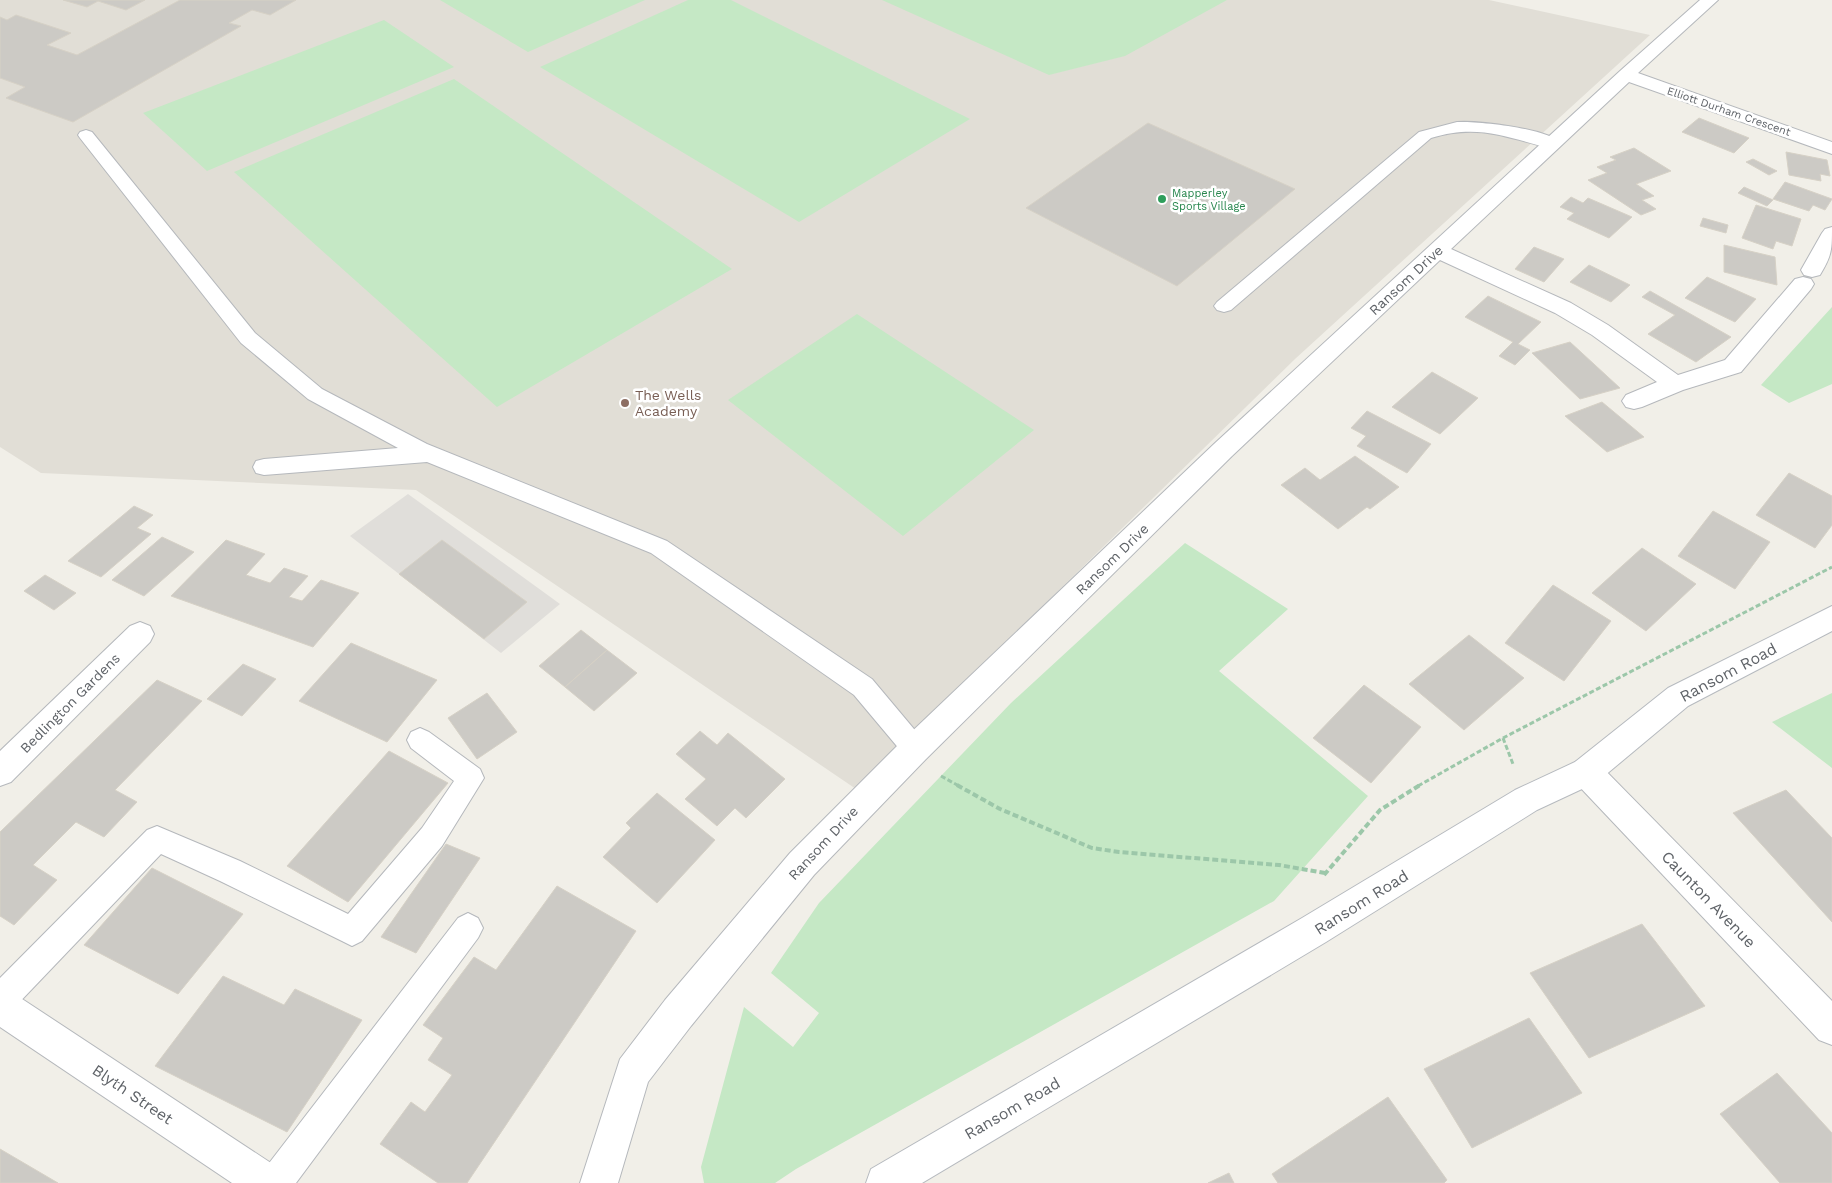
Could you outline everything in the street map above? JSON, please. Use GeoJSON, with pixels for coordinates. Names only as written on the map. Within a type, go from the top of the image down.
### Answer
{"type":"FeatureCollection","features":[{"type":"Feature","properties":{"kind":"street","name":"Ransom Drive"},"geometry":{"type":"LineString","coordinates":[[599,1183],[633,1072],[678,1013],[802,864],[915,749],[1216,457],[1626,75],[1710,0]]}},
{"type":"Feature","properties":{"kind":"street","name":"Elliott Durham Crescent"},"geometry":{"type":"LineString","coordinates":[[1626,75],[1832,148]]}},
{"type":"Feature","properties":{"kind":"street"},"geometry":{"type":"LineString","coordinates":[[1634,401],[1674,384],[1733,366],[1808,277],[1832,234]]}},
{"type":"Feature","properties":{"kind":"street"},"geometry":{"type":"LineString","coordinates":[[1437,250],[1563,308],[1600,330],[1674,384]]}},
{"type":"Feature","properties":{"kind":"street","name":"Ransom Road"},"geometry":{"type":"LineString","coordinates":[[885,1183],[1314,930],[1526,800],[1586,772],[1678,697],[1832,618]]}},
{"type":"Feature","properties":{"kind":"street","name":"Bedlington Gardens"},"geometry":{"type":"LineString","coordinates":[[0,772],[140,634]]}},
{"type":"Feature","properties":{"kind":"street","name":"Caunton Avenue"},"geometry":{"type":"LineString","coordinates":[[1586,772],[1832,1026]]}},
{"type":"Feature","properties":{"kind":"street","name":"Blyth Street"},"geometry":{"type":"LineString","coordinates":[[0,1006],[266,1183]]}},
{"type":"Feature","properties":{"kind":"lane"},"geometry":{"type":"LineString","coordinates":[[1224,306],[1425,135],[1440,129],[1459,126],[1487,127],[1522,132],[1553,144]]}},
{"type":"Feature","properties":{"kind":"lane"},"geometry":{"type":"LineString","coordinates":[[86,135],[248,338],[315,394],[429,454],[659,547],[863,687],[915,749]]}},
{"type":"Feature","properties":{"kind":"lane"},"geometry":{"type":"LineString","coordinates":[[264,467],[429,454]]}},
{"type":"Feature","properties":{"kind":"lane"},"geometry":{"type":"LineString","coordinates":[[0,1000],[156,839],[230,871],[352,931],[432,837],[471,778],[420,740]]}},
{"type":"Feature","properties":{"kind":"lane"},"geometry":{"type":"LineString","coordinates":[[275,1183],[468,928]]}},
{"type":"Feature","properties":{"kind":"path"},"geometry":{"type":"LineString","coordinates":[[1314,930],[1325,874],[1380,810],[1436,775],[1503,738],[1832,567]]}},
{"type":"Feature","properties":{"kind":"path"},"geometry":{"type":"LineString","coordinates":[[915,749],[937,774],[1000,809],[1092,848],[1279,866],[1325,874]]}},
{"type":"Feature","properties":{"kind":"shaded area","name":"The Wells Academy"},"geometry":{"type":"Polygon","coordinates":[[[0,0],[1489,0],[1650,35],[1295,359],[856,789],[416,490],[41,473],[0,447],[0,0]]]}},
{"type":"Feature","properties":{"kind":"shaded area"},"geometry":{"type":"Polygon","coordinates":[[[408,494],[560,604],[501,653],[350,536],[408,494]]]}},
{"type":"Feature","properties":{"kind":"green space"},"geometry":{"type":"Polygon","coordinates":[[[440,0],[645,0],[528,52],[440,0]]]}},
{"type":"Feature","properties":{"kind":"green space"},"geometry":{"type":"Polygon","coordinates":[[[688,0],[731,0],[970,119],[799,222],[540,67],[688,0]]]}},
{"type":"Feature","properties":{"kind":"green space"},"geometry":{"type":"Polygon","coordinates":[[[882,0],[1227,0],[1125,56],[1049,75],[882,0]]]}},
{"type":"Feature","properties":{"kind":"green space"},"geometry":{"type":"Polygon","coordinates":[[[384,20],[454,67],[207,171],[143,113],[384,20]]]}},
{"type":"Feature","properties":{"kind":"green space"},"geometry":{"type":"Polygon","coordinates":[[[454,79],[732,269],[497,407],[234,172],[454,79]]]}},
{"type":"Feature","properties":{"kind":"green space"},"geometry":{"type":"Polygon","coordinates":[[[1832,307],[1832,384],[1789,403],[1761,385],[1832,307]]]}},
{"type":"Feature","properties":{"kind":"green space"},"geometry":{"type":"Polygon","coordinates":[[[857,314],[1034,430],[903,536],[728,400],[857,314]]]}},
{"type":"Feature","properties":{"kind":"green space"},"geometry":{"type":"Polygon","coordinates":[[[1185,543],[1288,609],[1219,671],[1368,796],[1274,901],[796,1169],[775,1183],[704,1183],[701,1167],[744,1007],[793,1047],[819,1013],[771,973],[819,903],[1011,703],[1185,543]]]}},
{"type":"Feature","properties":{"kind":"green space"},"geometry":{"type":"Polygon","coordinates":[[[1832,693],[1832,768],[1772,722],[1832,693]]]}},
{"type":"Feature","properties":{"kind":"building"},"geometry":{"type":"Polygon","coordinates":[[[63,0],[145,0],[126,10],[98,1],[87,7],[63,0]]]}},
{"type":"Feature","properties":{"kind":"building"},"geometry":{"type":"Polygon","coordinates":[[[180,0],[296,0],[270,15],[252,10],[229,23],[241,26],[73,122],[6,98],[25,87],[0,78],[0,17],[7,20],[16,15],[71,33],[47,45],[77,55],[180,0]]]}},
{"type":"Feature","properties":{"kind":"building"},"geometry":{"type":"Polygon","coordinates":[[[1699,118],[1749,138],[1734,153],[1682,132],[1699,118]]]}},
{"type":"Feature","properties":{"kind":"building","name":"Mapperley Sports Village"},"geometry":{"type":"Polygon","coordinates":[[[1148,123],[1295,189],[1177,286],[1026,208],[1148,123]]]}},
{"type":"Feature","properties":{"kind":"building"},"geometry":{"type":"Polygon","coordinates":[[[1634,148],[1671,171],[1636,184],[1654,196],[1642,200],[1656,209],[1641,215],[1588,180],[1607,173],[1597,167],[1616,160],[1610,157],[1634,148]]]}},
{"type":"Feature","properties":{"kind":"building"},"geometry":{"type":"Polygon","coordinates":[[[1786,152],[1827,160],[1830,176],[1820,174],[1821,181],[1789,175],[1786,152]]]}},
{"type":"Feature","properties":{"kind":"building"},"geometry":{"type":"Polygon","coordinates":[[[1753,159],[1777,171],[1769,175],[1746,162],[1753,159]]]}},
{"type":"Feature","properties":{"kind":"building"},"geometry":{"type":"Polygon","coordinates":[[[1785,182],[1832,199],[1825,210],[1813,205],[1809,211],[1773,199],[1785,182]]]}},
{"type":"Feature","properties":{"kind":"building"},"geometry":{"type":"Polygon","coordinates":[[[1744,187],[1773,200],[1767,206],[1738,193],[1744,187]]]}},
{"type":"Feature","properties":{"kind":"building"},"geometry":{"type":"Polygon","coordinates":[[[1571,197],[1583,203],[1588,198],[1632,217],[1609,238],[1567,219],[1574,213],[1560,207],[1571,197]]]}},
{"type":"Feature","properties":{"kind":"building"},"geometry":{"type":"Polygon","coordinates":[[[1756,205],[1801,219],[1792,246],[1776,241],[1773,249],[1742,238],[1756,205]]]}},
{"type":"Feature","properties":{"kind":"building"},"geometry":{"type":"Polygon","coordinates":[[[1703,218],[1728,225],[1726,233],[1700,226],[1703,218]]]}},
{"type":"Feature","properties":{"kind":"building"},"geometry":{"type":"Polygon","coordinates":[[[1724,245],[1775,257],[1777,285],[1724,272],[1724,245]]]}},
{"type":"Feature","properties":{"kind":"building"},"geometry":{"type":"Polygon","coordinates":[[[1534,247],[1564,259],[1544,282],[1515,269],[1534,247]]]}},
{"type":"Feature","properties":{"kind":"building"},"geometry":{"type":"Polygon","coordinates":[[[1589,265],[1630,285],[1611,302],[1570,282],[1589,265]]]}},
{"type":"Feature","properties":{"kind":"building"},"geometry":{"type":"Polygon","coordinates":[[[1707,277],[1756,299],[1735,322],[1685,298],[1707,277]]]}},
{"type":"Feature","properties":{"kind":"building"},"geometry":{"type":"Polygon","coordinates":[[[1650,291],[1731,337],[1696,362],[1648,334],[1675,315],[1642,297],[1650,291]]]}},
{"type":"Feature","properties":{"kind":"building"},"geometry":{"type":"Polygon","coordinates":[[[1488,296],[1541,322],[1518,344],[1530,350],[1515,365],[1499,356],[1513,342],[1465,317],[1488,296]]]}},
{"type":"Feature","properties":{"kind":"building"},"geometry":{"type":"Polygon","coordinates":[[[1570,342],[1620,388],[1580,399],[1532,353],[1570,342]]]}},
{"type":"Feature","properties":{"kind":"building"},"geometry":{"type":"Polygon","coordinates":[[[1432,372],[1478,398],[1440,434],[1392,407],[1432,372]]]}},
{"type":"Feature","properties":{"kind":"building"},"geometry":{"type":"Polygon","coordinates":[[[1602,402],[1644,437],[1607,452],[1565,416],[1602,402]]]}},
{"type":"Feature","properties":{"kind":"building"},"geometry":{"type":"Polygon","coordinates":[[[1367,411],[1431,444],[1407,473],[1357,446],[1366,436],[1351,428],[1367,411]]]}},
{"type":"Feature","properties":{"kind":"building"},"geometry":{"type":"Polygon","coordinates":[[[1355,456],[1399,487],[1370,509],[1367,507],[1338,529],[1281,485],[1305,468],[1320,480],[1355,456]]]}},
{"type":"Feature","properties":{"kind":"building"},"geometry":{"type":"Polygon","coordinates":[[[1789,473],[1832,496],[1832,525],[1815,548],[1756,515],[1789,473]]]}},
{"type":"Feature","properties":{"kind":"building"},"geometry":{"type":"Polygon","coordinates":[[[134,506],[153,515],[137,528],[151,534],[101,577],[68,561],[134,506]]]}},
{"type":"Feature","properties":{"kind":"building"},"geometry":{"type":"Polygon","coordinates":[[[1713,511],[1770,542],[1735,589],[1678,556],[1713,511]]]}},
{"type":"Feature","properties":{"kind":"building"},"geometry":{"type":"Polygon","coordinates":[[[162,537],[194,552],[144,596],[112,580],[162,537]]]}},
{"type":"Feature","properties":{"kind":"building"},"geometry":{"type":"Polygon","coordinates":[[[226,540],[265,554],[246,575],[270,583],[284,568],[308,576],[289,597],[302,601],[321,580],[359,593],[313,647],[171,596],[226,540]]]}},
{"type":"Feature","properties":{"kind":"building"},"geometry":{"type":"Polygon","coordinates":[[[442,540],[527,602],[484,639],[399,574],[442,540]]]}},
{"type":"Feature","properties":{"kind":"building"},"geometry":{"type":"Polygon","coordinates":[[[1642,548],[1696,584],[1646,631],[1592,593],[1642,548]]]}},
{"type":"Feature","properties":{"kind":"building"},"geometry":{"type":"Polygon","coordinates":[[[45,575],[76,593],[54,610],[24,591],[45,575]]]}},
{"type":"Feature","properties":{"kind":"building"},"geometry":{"type":"Polygon","coordinates":[[[1553,585],[1611,621],[1564,681],[1505,643],[1553,585]]]}},
{"type":"Feature","properties":{"kind":"building"},"geometry":{"type":"Polygon","coordinates":[[[581,630],[607,650],[565,687],[539,666],[581,630]]]}},
{"type":"Feature","properties":{"kind":"building"},"geometry":{"type":"Polygon","coordinates":[[[1469,635],[1524,678],[1464,730],[1409,684],[1469,635]]]}},
{"type":"Feature","properties":{"kind":"building"},"geometry":{"type":"Polygon","coordinates":[[[351,643],[437,680],[387,742],[299,701],[351,643]]]}},
{"type":"Feature","properties":{"kind":"building"},"geometry":{"type":"Polygon","coordinates":[[[607,650],[637,673],[594,711],[565,687],[607,650]]]}},
{"type":"Feature","properties":{"kind":"building"},"geometry":{"type":"Polygon","coordinates":[[[243,664],[276,679],[242,716],[207,699],[243,664]]]}},
{"type":"Feature","properties":{"kind":"building"},"geometry":{"type":"Polygon","coordinates":[[[157,680],[202,701],[115,790],[137,802],[104,837],[76,822],[33,865],[57,880],[14,925],[0,916],[0,832],[157,680]]]}},
{"type":"Feature","properties":{"kind":"building"},"geometry":{"type":"Polygon","coordinates":[[[1364,685],[1421,727],[1371,783],[1313,738],[1364,685]]]}},
{"type":"Feature","properties":{"kind":"building"},"geometry":{"type":"Polygon","coordinates":[[[487,693],[517,732],[477,759],[448,718],[487,693]]]}},
{"type":"Feature","properties":{"kind":"building"},"geometry":{"type":"Polygon","coordinates":[[[700,731],[717,745],[728,733],[785,779],[746,818],[735,808],[717,826],[685,799],[706,779],[676,754],[700,731]]]}},
{"type":"Feature","properties":{"kind":"building"},"geometry":{"type":"Polygon","coordinates":[[[389,751],[448,783],[348,902],[287,866],[389,751]]]}},
{"type":"Feature","properties":{"kind":"building"},"geometry":{"type":"Polygon","coordinates":[[[1786,790],[1832,838],[1832,922],[1733,813],[1786,790]]]}},
{"type":"Feature","properties":{"kind":"building"},"geometry":{"type":"Polygon","coordinates":[[[657,793],[715,840],[657,903],[603,857],[631,828],[626,823],[657,793]]]}},
{"type":"Feature","properties":{"kind":"building"},"geometry":{"type":"Polygon","coordinates":[[[446,844],[480,858],[416,953],[381,937],[446,844]]]}},
{"type":"Feature","properties":{"kind":"building"},"geometry":{"type":"Polygon","coordinates":[[[152,868],[243,914],[178,994],[84,945],[152,868]]]}},
{"type":"Feature","properties":{"kind":"building"},"geometry":{"type":"Polygon","coordinates":[[[557,886],[636,931],[467,1183],[438,1183],[380,1144],[411,1102],[425,1112],[452,1075],[428,1060],[443,1038],[423,1025],[474,957],[496,970],[557,886]]]}},
{"type":"Feature","properties":{"kind":"building"},"geometry":{"type":"Polygon","coordinates":[[[1642,924],[1705,1006],[1589,1058],[1530,973],[1642,924]]]}},
{"type":"Feature","properties":{"kind":"building"},"geometry":{"type":"Polygon","coordinates":[[[223,976],[284,1005],[295,989],[362,1020],[287,1132],[155,1066],[223,976]]]}},
{"type":"Feature","properties":{"kind":"building"},"geometry":{"type":"Polygon","coordinates":[[[1529,1018],[1582,1093],[1472,1148],[1424,1069],[1529,1018]]]}},
{"type":"Feature","properties":{"kind":"building"},"geometry":{"type":"Polygon","coordinates":[[[1777,1073],[1832,1133],[1832,1183],[1780,1183],[1720,1114],[1777,1073]]]}},
{"type":"Feature","properties":{"kind":"building"},"geometry":{"type":"Polygon","coordinates":[[[1388,1097],[1447,1180],[1444,1183],[1278,1183],[1272,1174],[1388,1097]]]}},
{"type":"Feature","properties":{"kind":"building"},"geometry":{"type":"Polygon","coordinates":[[[0,1149],[58,1183],[0,1183],[0,1149]]]}},
{"type":"Feature","properties":{"kind":"building"},"geometry":{"type":"Polygon","coordinates":[[[1229,1173],[1234,1183],[1208,1183],[1229,1173]]]}},
{"type":"Feature","properties":{"kind":"place","name":"Mapperley Sports Village"},"geometry":{"type":"Point","coordinates":[1162,199]}},
{"type":"Feature","properties":{"kind":"place","name":"The Wells Academy"},"geometry":{"type":"Point","coordinates":[625,403]}}]}
